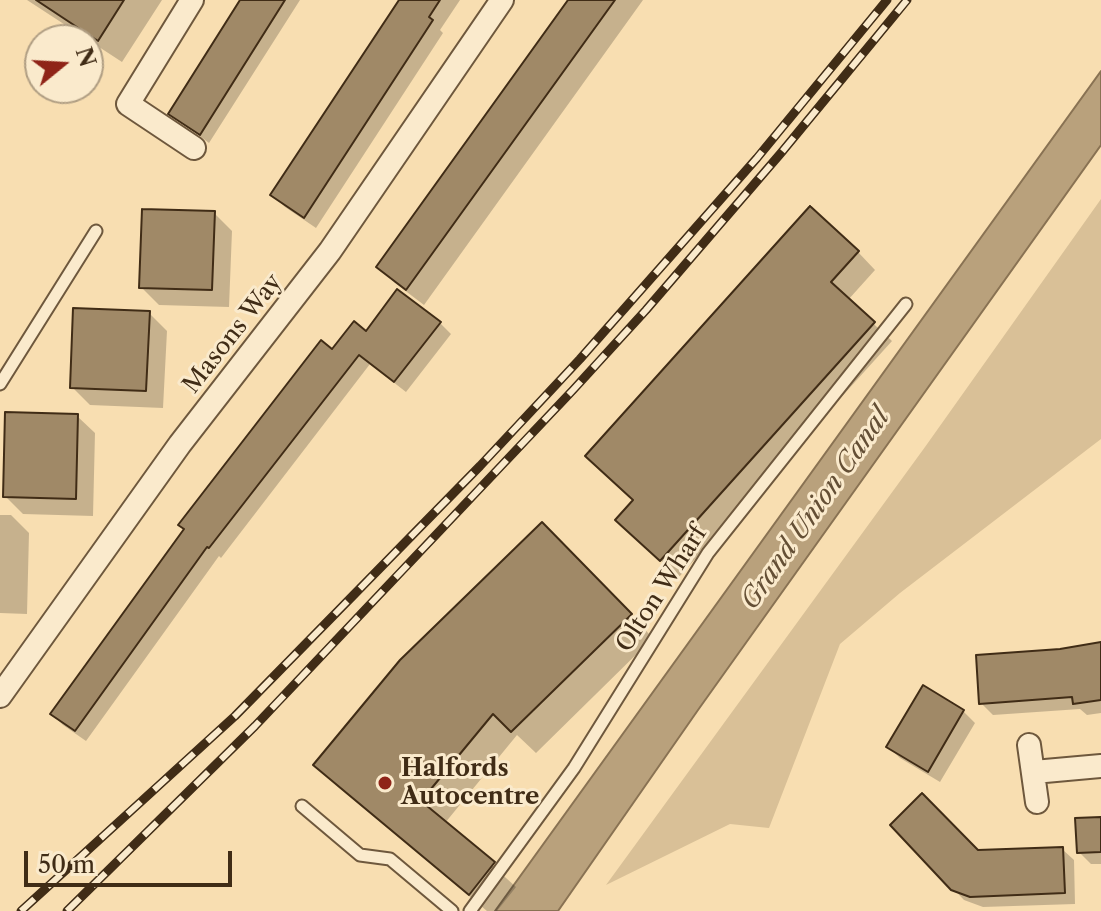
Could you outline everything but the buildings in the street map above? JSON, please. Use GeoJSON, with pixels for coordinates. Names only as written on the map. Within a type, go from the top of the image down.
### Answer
{"type":"FeatureCollection","features":[{"type":"Feature","properties":{"kind":"street"},"geometry":{"type":"LineString","coordinates":[[192,0],[128,104],[194,148]]}},
{"type":"Feature","properties":{"kind":"street","name":"Masons Way"},"geometry":{"type":"LineString","coordinates":[[0,696],[180,444],[330,251],[502,0]]}},
{"type":"Feature","properties":{"kind":"street"},"geometry":{"type":"LineString","coordinates":[[1029,745],[1037,802]]}},
{"type":"Feature","properties":{"kind":"street"},"geometry":{"type":"LineString","coordinates":[[1034,772],[1101,766]]}},
{"type":"Feature","properties":{"kind":"lane"},"geometry":{"type":"LineString","coordinates":[[0,384],[96,231]]}},
{"type":"Feature","properties":{"kind":"lane","name":"Olton Wharf"},"geometry":{"type":"LineString","coordinates":[[470,911],[574,768],[708,553],[906,304]]}},
{"type":"Feature","properties":{"kind":"lane"},"geometry":{"type":"LineString","coordinates":[[302,806],[360,855],[390,859],[452,911]]}},
{"type":"Feature","properties":{"kind":"shaded area"},"geometry":{"type":"Polygon","coordinates":[[[1101,199],[1101,439],[900,593],[840,644],[769,828],[730,824],[606,885],[925,447],[1101,199]]]}},
{"type":"Feature","properties":{"kind":"water","name":"Grand Union Canal"},"geometry":{"type":"Polygon","coordinates":[[[1101,71],[1101,145],[558,911],[495,911],[1101,71]]]}},
{"type":"Feature","properties":{"kind":"railway"},"geometry":{"type":"LineString","coordinates":[[21,911],[235,716],[480,466],[580,359],[757,158],[887,0]]}},
{"type":"Feature","properties":{"kind":"railway"},"geometry":{"type":"LineString","coordinates":[[67,911],[255,726],[573,390],[781,153],[907,0]]}},
{"type":"Feature","properties":{"kind":"place","name":"Halfords Autocentre"},"geometry":{"type":"Point","coordinates":[385,783]}}]}
